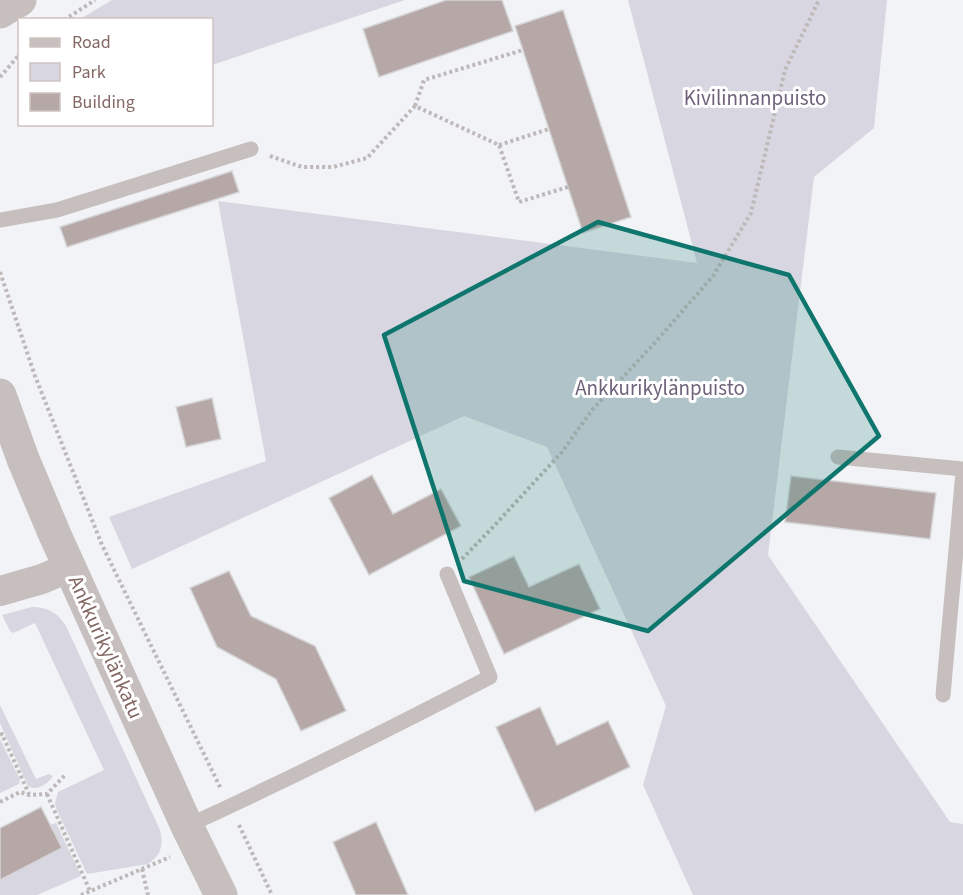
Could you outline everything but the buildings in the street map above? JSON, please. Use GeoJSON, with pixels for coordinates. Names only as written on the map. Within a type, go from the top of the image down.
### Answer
{"type":"FeatureCollection","features":[{"type":"Feature","properties":{"kind":"street"},"geometry":{"type":"LineString","coordinates":[[0,12],[20,0]]}},
{"type":"Feature","properties":{"kind":"street","name":"Ankkurikylänkatu"},"geometry":{"type":"LineString","coordinates":[[0,395],[55,535],[221,895]]}},
{"type":"Feature","properties":{"kind":"street"},"geometry":{"type":"LineString","coordinates":[[0,591],[42,579],[70,567]]}},
{"type":"Feature","properties":{"kind":"lane"},"geometry":{"type":"LineString","coordinates":[[0,220],[57,210],[251,149]]}},
{"type":"Feature","properties":{"kind":"lane"},"geometry":{"type":"LineString","coordinates":[[838,457],[963,471],[943,695]]}},
{"type":"Feature","properties":{"kind":"lane"},"geometry":{"type":"LineString","coordinates":[[192,835],[230,806],[490,677],[447,574]]}},
{"type":"Feature","properties":{"kind":"path"},"geometry":{"type":"LineString","coordinates":[[67,18],[95,0]]}},
{"type":"Feature","properties":{"kind":"path"},"geometry":{"type":"LineString","coordinates":[[447,574],[562,452],[592,410],[713,276],[751,213],[784,70],[819,0]]}},
{"type":"Feature","properties":{"kind":"path"},"geometry":{"type":"LineString","coordinates":[[251,149],[302,167],[333,166],[367,158],[415,106],[424,80],[523,50]]}},
{"type":"Feature","properties":{"kind":"path"},"geometry":{"type":"LineString","coordinates":[[0,77],[18,56]]}},
{"type":"Feature","properties":{"kind":"path"},"geometry":{"type":"LineString","coordinates":[[415,106],[499,145],[549,129]]}},
{"type":"Feature","properties":{"kind":"path"},"geometry":{"type":"LineString","coordinates":[[499,145],[519,202],[568,187]]}},
{"type":"Feature","properties":{"kind":"path"},"geometry":{"type":"LineString","coordinates":[[0,272],[34,376],[102,545],[272,895]]}},
{"type":"Feature","properties":{"kind":"path"},"geometry":{"type":"LineString","coordinates":[[1,733],[29,795]]}},
{"type":"Feature","properties":{"kind":"path"},"geometry":{"type":"LineString","coordinates":[[0,802],[20,792],[29,795],[47,794],[66,774]]}},
{"type":"Feature","properties":{"kind":"path"},"geometry":{"type":"LineString","coordinates":[[47,794],[90,891]]}},
{"type":"Feature","properties":{"kind":"path"},"geometry":{"type":"LineString","coordinates":[[81,895],[142,869],[192,835]]}},
{"type":"Feature","properties":{"kind":"path"},"geometry":{"type":"LineString","coordinates":[[142,869],[148,895]]}},
{"type":"Feature","properties":{"kind":"highlighted area"},"geometry":{"type":"Polygon","coordinates":[[[598,222],[789,275],[879,436],[648,631],[464,581],[384,335],[598,222]]]}},
{"type":"Feature","properties":{"kind":"green space"},"geometry":{"type":"Polygon","coordinates":[[[112,0],[405,0],[213,65],[213,18],[82,18],[112,0]]]}},
{"type":"Feature","properties":{"kind":"green space","name":"Ankkurikylänpuisto"},"geometry":{"type":"Polygon","coordinates":[[[628,0],[887,0],[874,128],[814,177],[768,555],[950,822],[963,824],[963,895],[693,895],[643,785],[666,706],[547,447],[464,416],[132,569],[109,517],[266,461],[218,201],[697,263],[628,0]]]}},
{"type":"Feature","properties":{"kind":"green space"},"geometry":{"type":"Polygon","coordinates":[[[32,607],[52,612],[66,626],[160,830],[162,840],[160,849],[156,857],[148,864],[87,874],[56,808],[58,792],[104,770],[35,623],[13,633],[2,615],[32,607]]]}},
{"type":"Feature","properties":{"kind":"green space"},"geometry":{"type":"Polygon","coordinates":[[[0,705],[36,779],[49,774],[53,776],[42,786],[31,788],[28,786],[0,723],[0,705]]]}},
{"type":"Feature","properties":{"kind":"green space"},"geometry":{"type":"Polygon","coordinates":[[[0,739],[20,780],[19,784],[0,793],[0,739]]]}},
{"type":"Feature","properties":{"kind":"green space"},"geometry":{"type":"Polygon","coordinates":[[[56,823],[81,876],[37,895],[0,895],[0,880],[62,848],[50,825],[56,823]]]}},
{"type":"Feature","properties":{"kind":"park label","name":"Kivilinnanpuisto"},"geometry":{"type":"Point","coordinates":[755,98]}}]}
